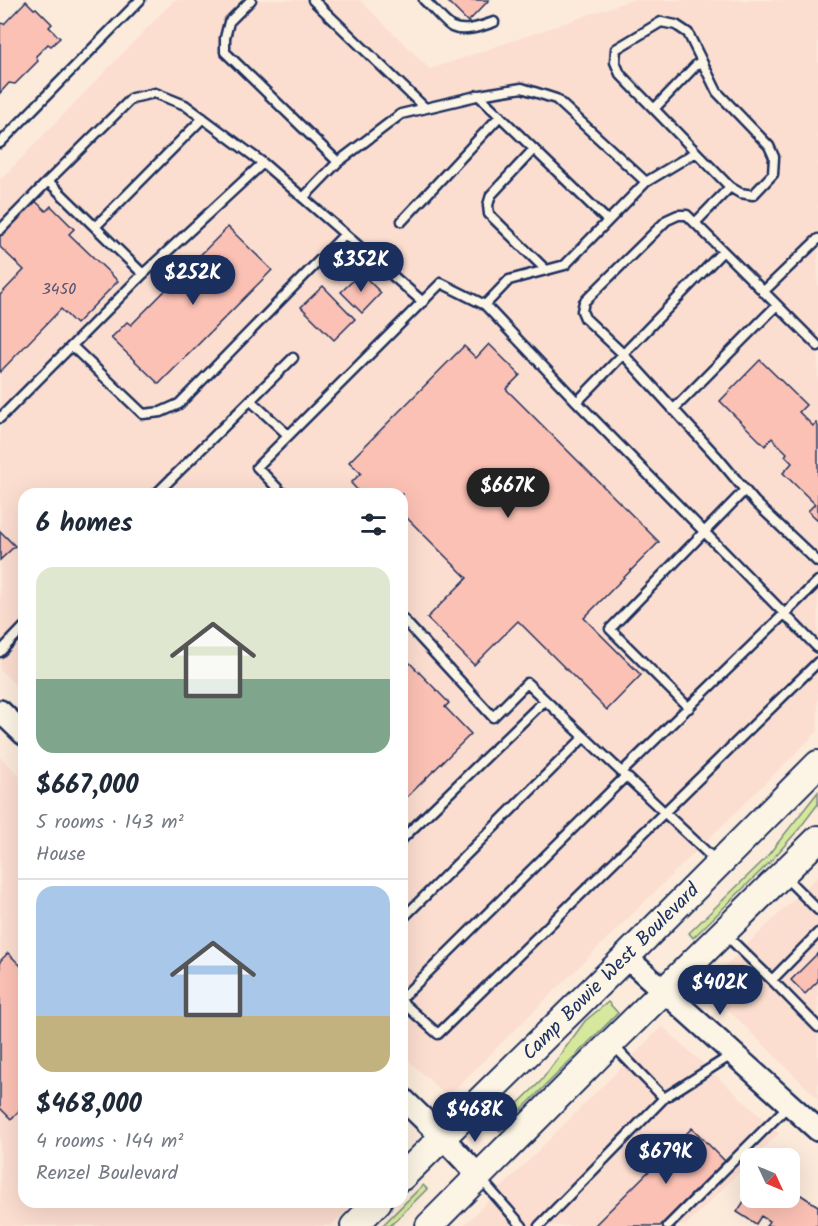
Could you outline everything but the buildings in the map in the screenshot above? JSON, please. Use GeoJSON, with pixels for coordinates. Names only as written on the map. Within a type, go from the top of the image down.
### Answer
{"type":"FeatureCollection","features":[{"type":"Feature","properties":{"kind":"main road","name":"Camp Bowie West Boulevard"},"geometry":{"type":"LineString","coordinates":[[408,1172],[818,764]]}},
{"type":"Feature","properties":{"kind":"main road"},"geometry":{"type":"LineString","coordinates":[[429,1226],[818,839]]}},
{"type":"Feature","properties":{"kind":"main road"},"geometry":{"type":"LineString","coordinates":[[354,1226],[372,1208]]}},
{"type":"Feature","properties":{"kind":"street"},"geometry":{"type":"LineString","coordinates":[[0,711],[18,729]]}},
{"type":"Feature","properties":{"kind":"street"},"geometry":{"type":"LineString","coordinates":[[626,957],[818,1130]]}},
{"type":"Feature","properties":{"kind":"street"},"geometry":{"type":"LineString","coordinates":[[408,1104],[479,1176]]}},
{"type":"Feature","properties":{"kind":"lane"},"geometry":{"type":"LineString","coordinates":[[0,143],[140,0]]}},
{"type":"Feature","properties":{"kind":"lane"},"geometry":{"type":"LineString","coordinates":[[251,0],[229,22],[225,38],[225,52],[338,162]]}},
{"type":"Feature","properties":{"kind":"lane"},"geometry":{"type":"LineString","coordinates":[[313,0],[425,108]]}},
{"type":"Feature","properties":{"kind":"lane"},"geometry":{"type":"LineString","coordinates":[[424,0],[451,26],[463,29],[478,27],[494,21]]}},
{"type":"Feature","properties":{"kind":"lane"},"geometry":{"type":"LineString","coordinates":[[661,22],[676,25],[688,33],[717,92],[769,146],[774,158],[773,174],[753,195],[741,193],[730,187],[654,109],[620,74],[615,62],[616,50],[661,22]]}},
{"type":"Feature","properties":{"kind":"lane"},"geometry":{"type":"LineString","coordinates":[[654,109],[701,60]]}},
{"type":"Feature","properties":{"kind":"lane"},"geometry":{"type":"LineString","coordinates":[[303,198],[338,162],[401,114],[478,95],[522,88],[556,99],[646,182]]}},
{"type":"Feature","properties":{"kind":"lane"},"geometry":{"type":"LineString","coordinates":[[0,230],[132,98],[155,93],[185,105],[262,163],[423,302]]}},
{"type":"Feature","properties":{"kind":"lane"},"geometry":{"type":"LineString","coordinates":[[478,95],[608,221]]}},
{"type":"Feature","properties":{"kind":"lane"},"geometry":{"type":"LineString","coordinates":[[402,221],[500,116]]}},
{"type":"Feature","properties":{"kind":"lane"},"geometry":{"type":"LineString","coordinates":[[95,227],[202,118]]}},
{"type":"Feature","properties":{"kind":"lane"},"geometry":{"type":"LineString","coordinates":[[534,149],[491,195],[488,205],[489,214],[546,270]]}},
{"type":"Feature","properties":{"kind":"lane"},"geometry":{"type":"LineString","coordinates":[[484,305],[508,280],[566,264],[646,182],[696,152]]}},
{"type":"Feature","properties":{"kind":"lane"},"geometry":{"type":"LineString","coordinates":[[0,418],[143,274],[262,163]]}},
{"type":"Feature","properties":{"kind":"lane"},"geometry":{"type":"LineString","coordinates":[[48,181],[143,274]]}},
{"type":"Feature","properties":{"kind":"lane"},"geometry":{"type":"LineString","coordinates":[[695,224],[730,187]]}},
{"type":"Feature","properties":{"kind":"lane"},"geometry":{"type":"LineString","coordinates":[[818,346],[687,215],[678,215],[668,220],[584,302],[582,311],[585,318],[623,354],[755,502],[818,562]]}},
{"type":"Feature","properties":{"kind":"lane"},"geometry":{"type":"LineString","coordinates":[[72,346],[142,414],[161,412],[179,404],[345,234]]}},
{"type":"Feature","properties":{"kind":"lane"},"geometry":{"type":"LineString","coordinates":[[764,292],[818,239]]}},
{"type":"Feature","properties":{"kind":"lane"},"geometry":{"type":"LineString","coordinates":[[577,402],[723,251]]}},
{"type":"Feature","properties":{"kind":"lane"},"geometry":{"type":"LineString","coordinates":[[277,488],[257,467],[441,283],[484,305],[818,648]]}},
{"type":"Feature","properties":{"kind":"lane"},"geometry":{"type":"LineString","coordinates":[[673,410],[777,305]]}},
{"type":"Feature","properties":{"kind":"lane"},"geometry":{"type":"LineString","coordinates":[[810,339],[818,331]]}},
{"type":"Feature","properties":{"kind":"lane"},"geometry":{"type":"LineString","coordinates":[[162,488],[293,358]]}},
{"type":"Feature","properties":{"kind":"lane"},"geometry":{"type":"LineString","coordinates":[[250,401],[288,435]]}},
{"type":"Feature","properties":{"kind":"lane"},"geometry":{"type":"LineString","coordinates":[[688,708],[610,629],[745,490]]}},
{"type":"Feature","properties":{"kind":"lane"},"geometry":{"type":"LineString","coordinates":[[408,994],[688,708],[818,581]]}},
{"type":"Feature","properties":{"kind":"lane"},"geometry":{"type":"LineString","coordinates":[[408,625],[493,717],[527,683],[718,864]]}},
{"type":"Feature","properties":{"kind":"lane"},"geometry":{"type":"LineString","coordinates":[[0,652],[18,633]]}},
{"type":"Feature","properties":{"kind":"lane"},"geometry":{"type":"LineString","coordinates":[[408,1006],[438,1034],[818,662]]}},
{"type":"Feature","properties":{"kind":"lane"},"geometry":{"type":"LineString","coordinates":[[408,833],[545,700]]}},
{"type":"Feature","properties":{"kind":"lane"},"geometry":{"type":"LineString","coordinates":[[408,913],[584,737]]}},
{"type":"Feature","properties":{"kind":"lane"},"geometry":{"type":"LineString","coordinates":[[782,874],[818,910]]}},
{"type":"Feature","properties":{"kind":"lane"},"geometry":{"type":"LineString","coordinates":[[723,933],[818,1027]]}},
{"type":"Feature","properties":{"kind":"lane"},"geometry":{"type":"LineString","coordinates":[[772,980],[818,933]]}},
{"type":"Feature","properties":{"kind":"lane"},"geometry":{"type":"LineString","coordinates":[[611,1043],[664,1098]]}},
{"type":"Feature","properties":{"kind":"lane"},"geometry":{"type":"LineString","coordinates":[[539,1226],[664,1098],[734,1054]]}},
{"type":"Feature","properties":{"kind":"lane"},"geometry":{"type":"LineString","coordinates":[[668,1226],[790,1104]]}},
{"type":"Feature","properties":{"kind":"lane"},"geometry":{"type":"LineString","coordinates":[[479,1176],[522,1226]]}},
{"type":"Feature","properties":{"kind":"shaded area"},"geometry":{"type":"Polygon","coordinates":[[[174,0],[360,0],[430,69],[631,0],[818,0],[818,731],[447,1097],[408,1060],[408,488],[18,488],[18,687],[0,670],[0,180],[174,0]]]}},
{"type":"Feature","properties":{"kind":"shaded area"},"geometry":{"type":"Polygon","coordinates":[[[0,757],[18,774],[18,1208],[349,1208],[331,1226],[0,1226],[0,757]]]}},
{"type":"Feature","properties":{"kind":"shaded area"},"geometry":{"type":"Polygon","coordinates":[[[818,876],[818,1099],[704,986],[818,876]]]}},
{"type":"Feature","properties":{"kind":"shaded area"},"geometry":{"type":"Polygon","coordinates":[[[662,1026],[779,1133],[764,1148],[740,1148],[740,1172],[685,1226],[463,1226],[662,1026]]]}},
{"type":"Feature","properties":{"kind":"green space"},"geometry":{"type":"Polygon","coordinates":[[[818,792],[818,804],[799,829],[770,862],[693,938],[689,933],[765,859],[818,792]]]}},
{"type":"Feature","properties":{"kind":"green space"},"geometry":{"type":"Polygon","coordinates":[[[608,1002],[618,1013],[500,1131],[495,1126],[541,1081],[585,1021],[608,1002]]]}},
{"type":"Feature","properties":{"kind":"green space"},"geometry":{"type":"Polygon","coordinates":[[[423,1185],[427,1189],[408,1208],[408,1200],[423,1185]]]}},
{"type":"Feature","properties":{"kind":"green space"},"geometry":{"type":"Polygon","coordinates":[[[400,1208],[408,1208],[390,1226],[382,1226],[400,1208]]]}}]}
